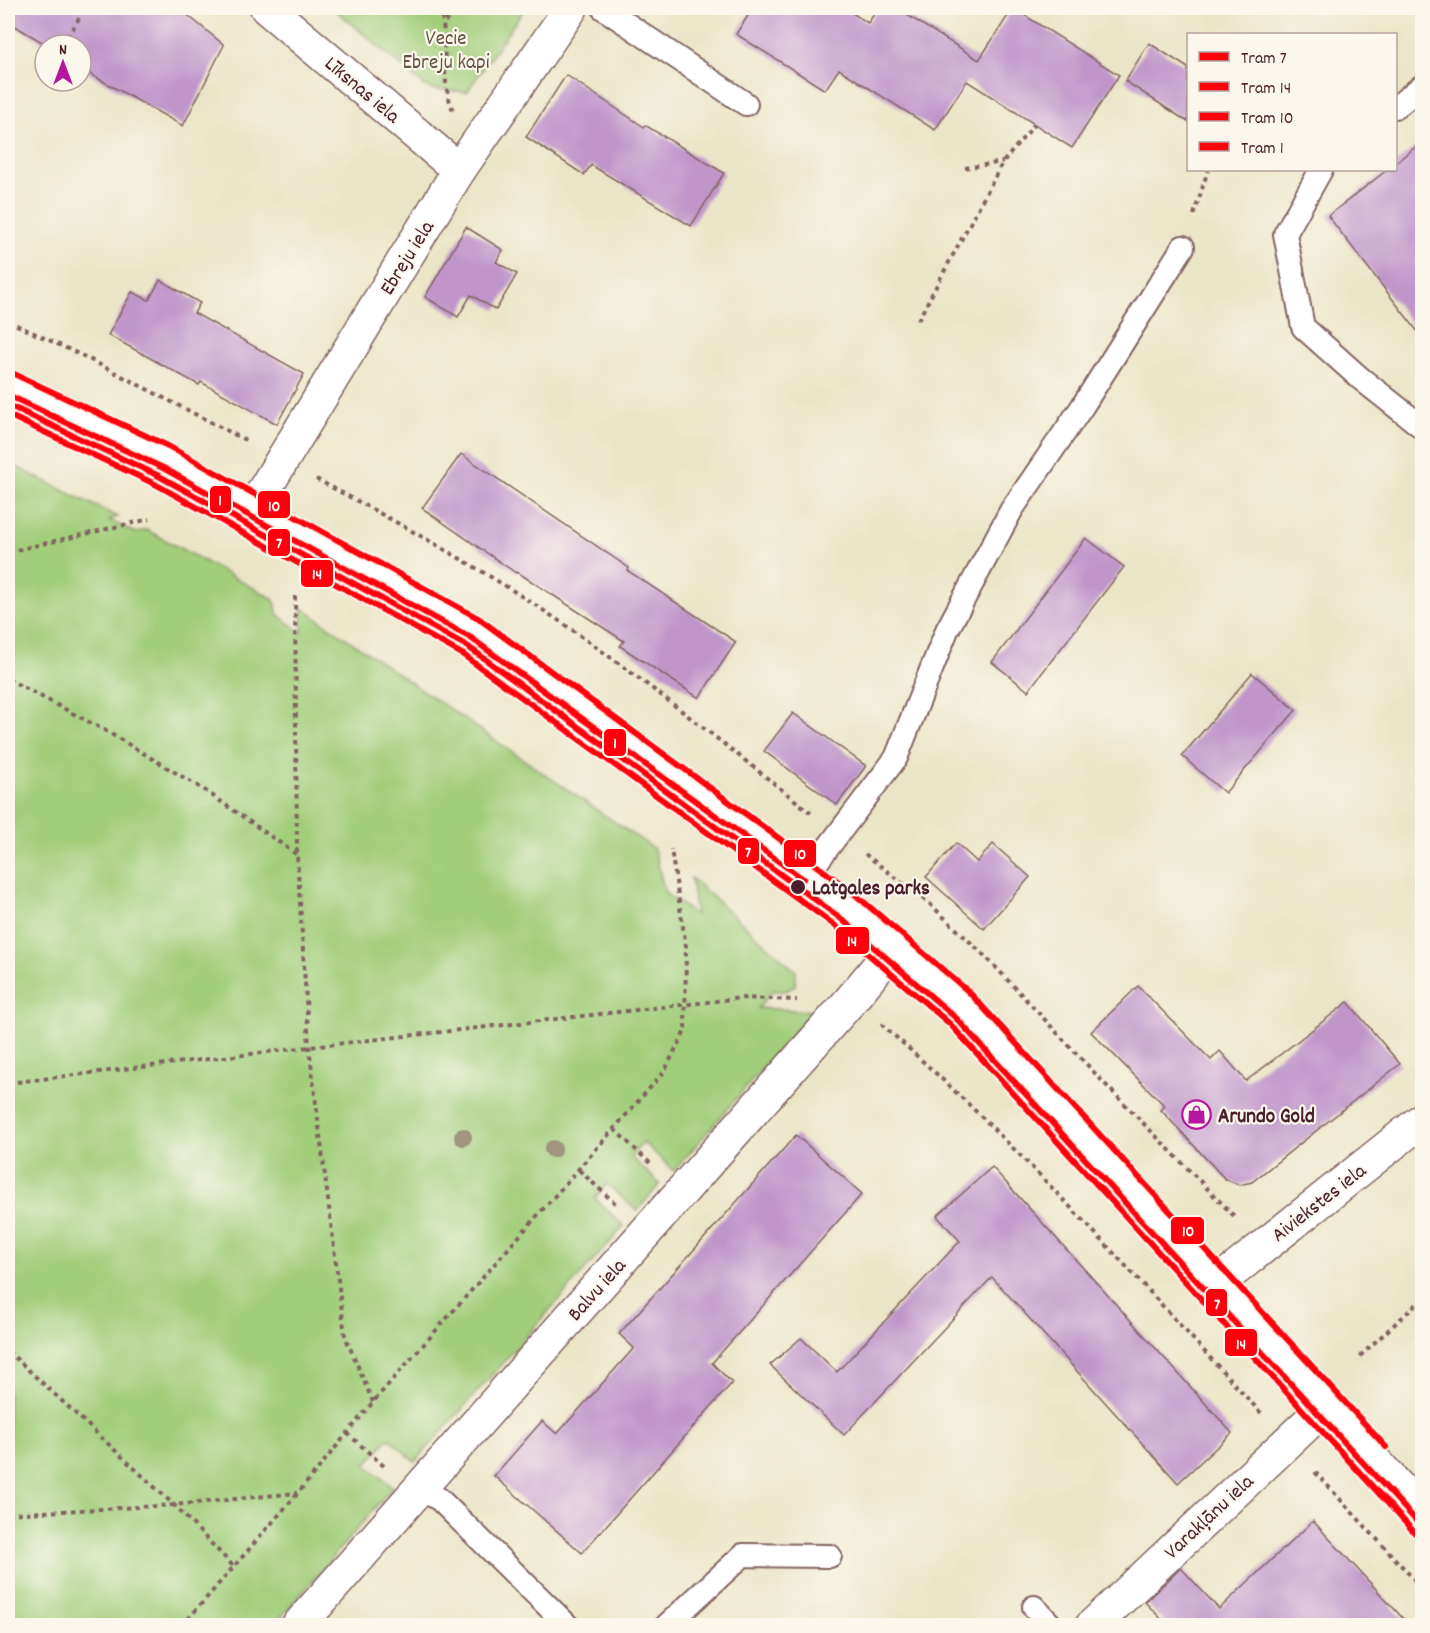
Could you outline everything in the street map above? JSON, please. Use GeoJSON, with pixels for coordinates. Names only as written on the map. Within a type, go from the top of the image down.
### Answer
{"type":"FeatureCollection","features":[{"type":"Feature","properties":{"kind":"street","name":"Līksnas iela"},"geometry":{"type":"LineString","coordinates":[[267,8],[465,162]]}},
{"type":"Feature","properties":{"kind":"street","name":"Ebreju iela"},"geometry":{"type":"LineString","coordinates":[[250,513],[465,162],[571,8]]}},
{"type":"Feature","properties":{"kind":"street"},"geometry":{"type":"LineString","coordinates":[[8,392],[181,474],[456,626],[804,879],[892,950],[974,1022],[1422,1513]]}},
{"type":"Feature","properties":{"kind":"street","name":"Balvu iela"},"geometry":{"type":"LineString","coordinates":[[297,1626],[850,1001],[892,950]]}},
{"type":"Feature","properties":{"kind":"street","name":"Aiviekstes iela"},"geometry":{"type":"LineString","coordinates":[[1214,1286],[1422,1120]]}},
{"type":"Feature","properties":{"kind":"street","name":"Varakļānu iela"},"geometry":{"type":"LineString","coordinates":[[1092,1626],[1325,1407]]}},
{"type":"Feature","properties":{"kind":"lane"},"geometry":{"type":"LineString","coordinates":[[603,8],[746,104]]}},
{"type":"Feature","properties":{"kind":"lane"},"geometry":{"type":"LineString","coordinates":[[1397,105],[1422,86]]}},
{"type":"Feature","properties":{"kind":"lane"},"geometry":{"type":"LineString","coordinates":[[1320,171],[1285,234],[1303,327],[1360,378],[1422,427]]}},
{"type":"Feature","properties":{"kind":"lane"},"geometry":{"type":"LineString","coordinates":[[804,879],[896,758],[948,630],[1012,509],[1082,407],[1183,247]]}},
{"type":"Feature","properties":{"kind":"lane"},"geometry":{"type":"LineString","coordinates":[[419,1488],[439,1499],[568,1626]]}},
{"type":"Feature","properties":{"kind":"lane"},"geometry":{"type":"LineString","coordinates":[[666,1626],[743,1556],[830,1556]]}},
{"type":"Feature","properties":{"kind":"lane"},"geometry":{"type":"LineString","coordinates":[[1034,1607],[1052,1626]]}},
{"type":"Feature","properties":{"kind":"path"},"geometry":{"type":"LineString","coordinates":[[70,33],[85,8]]}},
{"type":"Feature","properties":{"kind":"path"},"geometry":{"type":"LineString","coordinates":[[440,8],[444,23],[446,94],[465,162]]}},
{"type":"Feature","properties":{"kind":"path"},"geometry":{"type":"LineString","coordinates":[[444,23],[457,8]]}},
{"type":"Feature","properties":{"kind":"path"},"geometry":{"type":"LineString","coordinates":[[918,320],[1004,162],[1035,124]]}},
{"type":"Feature","properties":{"kind":"path"},"geometry":{"type":"LineString","coordinates":[[965,168],[1004,162]]}},
{"type":"Feature","properties":{"kind":"path"},"geometry":{"type":"LineString","coordinates":[[1183,247],[1208,171]]}},
{"type":"Feature","properties":{"kind":"path"},"geometry":{"type":"LineString","coordinates":[[8,552],[150,519]]}},
{"type":"Feature","properties":{"kind":"path"},"geometry":{"type":"LineString","coordinates":[[295,596],[297,855],[309,1047],[345,1336],[374,1402]]}},
{"type":"Feature","properties":{"kind":"path"},"geometry":{"type":"LineString","coordinates":[[8,679],[106,730],[184,777],[297,855]]}},
{"type":"Feature","properties":{"kind":"path"},"geometry":{"type":"LineString","coordinates":[[182,1626],[347,1433],[664,1072],[685,1031],[686,947],[671,849]]}},
{"type":"Feature","properties":{"kind":"path"},"geometry":{"type":"LineString","coordinates":[[8,1083],[742,998],[850,1001],[906,1045],[1029,1163],[1422,1588]]}},
{"type":"Feature","properties":{"kind":"path"},"geometry":{"type":"LineString","coordinates":[[614,1129],[681,1193]]}},
{"type":"Feature","properties":{"kind":"path"},"geometry":{"type":"LineString","coordinates":[[579,1170],[646,1232]]}},
{"type":"Feature","properties":{"kind":"path"},"geometry":{"type":"LineString","coordinates":[[1360,1356],[1422,1299]]}},
{"type":"Feature","properties":{"kind":"path"},"geometry":{"type":"LineString","coordinates":[[8,1351],[174,1505],[234,1567]]}},
{"type":"Feature","properties":{"kind":"path"},"geometry":{"type":"LineString","coordinates":[[347,1433],[394,1475],[419,1488]]}},
{"type":"Feature","properties":{"kind":"path"},"geometry":{"type":"LineString","coordinates":[[8,1514],[174,1505],[298,1493]]}},
{"type":"Feature","properties":{"kind":"green space","name":"Vecie Ebreju kapi"},"geometry":{"type":"Polygon","coordinates":[[[333,8],[525,8],[467,92],[432,89],[425,86],[333,8]]]}},
{"type":"Feature","properties":{"kind":"green space"},"geometry":{"type":"Polygon","coordinates":[[[8,463],[118,517],[109,520],[135,533],[147,530],[272,598],[276,604],[277,614],[302,633],[302,608],[654,849],[665,893],[696,915],[691,878],[796,971],[795,986],[786,991],[772,991],[758,1008],[812,1011],[674,1171],[643,1142],[631,1157],[660,1184],[637,1211],[607,1184],[595,1198],[624,1226],[415,1462],[389,1438],[366,1465],[393,1487],[274,1625],[8,1625],[8,463]]]}},
{"type":"Feature","properties":{"kind":"building"},"geometry":{"type":"Polygon","coordinates":[[[8,8],[179,8],[224,45],[183,126],[93,76],[93,33],[33,33],[33,37],[8,22],[8,8]]]}},
{"type":"Feature","properties":{"kind":"building"},"geometry":{"type":"Polygon","coordinates":[[[753,8],[844,8],[868,23],[878,8],[896,8],[979,60],[1013,8],[1119,75],[1072,148],[967,81],[935,130],[839,69],[825,90],[736,34],[753,8]]]}},
{"type":"Feature","properties":{"kind":"building"},"geometry":{"type":"Polygon","coordinates":[[[1149,43],[1187,67],[1187,121],[1125,81],[1149,43]]]}},
{"type":"Feature","properties":{"kind":"building"},"geometry":{"type":"Polygon","coordinates":[[[566,75],[644,127],[645,125],[724,173],[691,226],[591,165],[584,175],[526,137],[566,75]]]}},
{"type":"Feature","properties":{"kind":"building"},"geometry":{"type":"Polygon","coordinates":[[[1422,142],[1422,337],[1328,216],[1386,171],[1397,171],[1397,161],[1422,142]]]}},
{"type":"Feature","properties":{"kind":"building"},"geometry":{"type":"Polygon","coordinates":[[[466,227],[503,250],[496,262],[517,274],[496,310],[471,295],[458,317],[425,297],[466,227]]]}},
{"type":"Feature","properties":{"kind":"building"},"geometry":{"type":"Polygon","coordinates":[[[160,280],[200,303],[194,313],[304,374],[277,424],[201,382],[199,385],[108,335],[132,292],[149,300],[160,280]]]}},
{"type":"Feature","properties":{"kind":"building"},"geometry":{"type":"Polygon","coordinates":[[[461,454],[629,568],[628,571],[736,642],[699,698],[620,646],[624,641],[516,573],[422,508],[461,454]]]}},
{"type":"Feature","properties":{"kind":"building"},"geometry":{"type":"Polygon","coordinates":[[[1086,538],[1124,567],[1028,691],[992,662],[1086,538]]]}},
{"type":"Feature","properties":{"kind":"building"},"geometry":{"type":"Polygon","coordinates":[[[1252,673],[1296,710],[1225,793],[1182,756],[1252,673]]]}},
{"type":"Feature","properties":{"kind":"building"},"geometry":{"type":"Polygon","coordinates":[[[793,713],[866,766],[837,805],[764,751],[793,713]]]}},
{"type":"Feature","properties":{"kind":"building"},"geometry":{"type":"Polygon","coordinates":[[[956,843],[977,862],[993,844],[1030,877],[984,929],[926,877],[956,843]]]}},
{"type":"Feature","properties":{"kind":"building"},"geometry":{"type":"Polygon","coordinates":[[[1138,986],[1211,1060],[1220,1051],[1246,1081],[1348,1002],[1400,1064],[1252,1182],[1239,1185],[1225,1179],[1161,1110],[1165,1106],[1091,1032],[1138,986]]]}},
{"type":"Feature","properties":{"kind":"building"},"geometry":{"type":"Polygon","coordinates":[[[796,1135],[862,1194],[712,1363],[732,1383],[582,1553],[494,1476],[542,1421],[557,1434],[634,1348],[619,1334],[796,1135]]]}},
{"type":"Feature","properties":{"kind":"building"},"geometry":{"type":"Polygon","coordinates":[[[992,1167],[1232,1433],[1178,1483],[992,1277],[844,1435],[770,1365],[801,1338],[837,1372],[960,1241],[937,1216],[992,1167]]]}},
{"type":"Feature","properties":{"kind":"building"},"geometry":{"type":"Polygon","coordinates":[[[1313,1521],[1410,1626],[1168,1626],[1145,1602],[1181,1568],[1219,1609],[1313,1521]]]}},
{"type":"Feature","properties":{"kind":"tram line","name":"10"},"geometry":{"type":"LineString","coordinates":[[12,373],[168,446],[478,618],[851,891],[969,992],[1386,1447]]}},
{"type":"Feature","properties":{"kind":"tram line","name":"1"},"geometry":{"type":"LineString","coordinates":[[12,397],[163,468],[471,638],[803,879]]}},
{"type":"Feature","properties":{"kind":"tram line","name":"7"},"geometry":{"type":"LineString","coordinates":[[8,405],[159,476],[467,646],[839,917],[956,1018],[1422,1527]]}},
{"type":"Feature","properties":{"kind":"tram line","name":"14"},"geometry":{"type":"LineString","coordinates":[[8,415],[155,484],[462,654],[833,924],[950,1024],[1415,1533]]}},
{"type":"Feature","properties":{"kind":"place","name":"Latgales parks"},"geometry":{"type":"Point","coordinates":[798,887]}},
{"type":"Feature","properties":{"kind":"place","name":"Arundo Gold"},"geometry":{"type":"Point","coordinates":[1197,1115]}}]}
